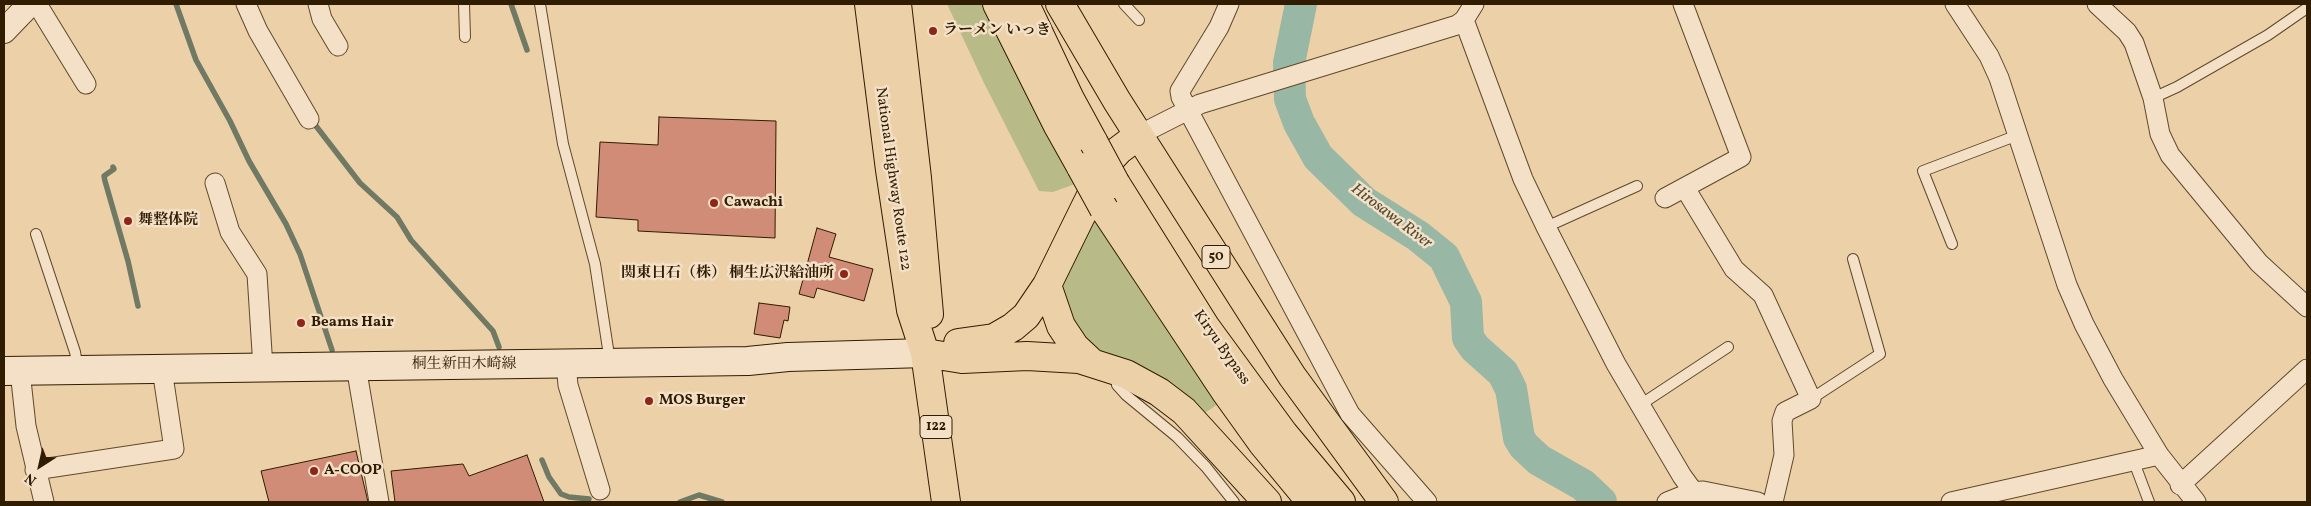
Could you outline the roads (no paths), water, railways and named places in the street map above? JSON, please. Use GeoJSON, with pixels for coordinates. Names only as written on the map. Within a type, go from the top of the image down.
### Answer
{"type":"FeatureCollection","features":[{"type":"Feature","properties":{"kind":"highway","name":"National Highway Route 122"},"geometry":{"type":"LineString","coordinates":[[869,4],[890,170],[910,300],[914,320],[925,352],[946,502]]}},
{"type":"Feature","properties":{"kind":"highway","name":"National Highway Route 122"},"geometry":{"type":"LineString","coordinates":[[897,4],[917,178],[930,318],[925,352]]}},
{"type":"Feature","properties":{"kind":"highway"},"geometry":{"type":"LineString","coordinates":[[997,4],[1058,126],[1088,155]]}},
{"type":"Feature","properties":{"kind":"highway"},"geometry":{"type":"LineString","coordinates":[[1025,4],[1070,99],[1088,155]]}},
{"type":"Feature","properties":{"kind":"highway","name":"50"},"geometry":{"type":"LineString","coordinates":[[1060,4],[1096,68],[1292,376],[1384,502]]}},
{"type":"Feature","properties":{"kind":"highway"},"geometry":{"type":"LineString","coordinates":[[925,352],[961,342],[984,340],[1003,334],[1026,316],[1047,285],[1107,162],[1119,150],[1139,136]]}},
{"type":"Feature","properties":{"kind":"highway","name":"Kiryu Bypass"},"geometry":{"type":"LineString","coordinates":[[1088,155],[1116,184],[1205,326],[1278,426],[1341,502]]}},
{"type":"Feature","properties":{"kind":"highway","name":"Kiryu Bypass"},"geometry":{"type":"LineString","coordinates":[[1088,155],[1104,209],[1225,391],[1263,444],[1311,502]]}},
{"type":"Feature","properties":{"kind":"highway"},"geometry":{"type":"LineString","coordinates":[[1047,285],[1064,331],[1075,347],[1103,365],[1159,392],[1184,411],[1267,502]]}},
{"type":"Feature","properties":{"kind":"highway"},"geometry":{"type":"LineString","coordinates":[[925,352],[962,358],[1027,356],[1103,365]]}},
{"type":"Feature","properties":{"kind":"main road","name":"桐生新田木崎線"},"geometry":{"type":"LineString","coordinates":[[12,371],[748,362],[788,357],[925,352]]}},
{"type":"Feature","properties":{"kind":"street"},"geometry":{"type":"LineString","coordinates":[[4,32],[30,4]]}},
{"type":"Feature","properties":{"kind":"street"},"geometry":{"type":"LineString","coordinates":[[36,4],[86,84]]}},
{"type":"Feature","properties":{"kind":"street"},"geometry":{"type":"LineString","coordinates":[[246,4],[258,31],[309,119]]}},
{"type":"Feature","properties":{"kind":"street"},"geometry":{"type":"LineString","coordinates":[[318,4],[322,19],[338,46]]}},
{"type":"Feature","properties":{"kind":"street"},"geometry":{"type":"LineString","coordinates":[[1229,4],[1220,27],[1180,91],[1181,97],[1350,414],[1427,502]]}},
{"type":"Feature","properties":{"kind":"street"},"geometry":{"type":"LineString","coordinates":[[1139,136],[1188,109],[1278,79],[1449,28],[1464,20],[1474,4]]}},
{"type":"Feature","properties":{"kind":"street"},"geometry":{"type":"LineString","coordinates":[[1665,198],[1741,157],[1684,4]]}},
{"type":"Feature","properties":{"kind":"street"},"geometry":{"type":"LineString","coordinates":[[1955,4],[1989,56],[1998,78],[2074,301],[2113,379],[2159,455],[2180,485],[2196,502]]}},
{"type":"Feature","properties":{"kind":"street"},"geometry":{"type":"LineString","coordinates":[[2097,4],[2127,32],[2134,43],[2153,98],[2160,134],[2170,155],[2259,263],[2307,307]]}},
{"type":"Feature","properties":{"kind":"street"},"geometry":{"type":"LineString","coordinates":[[1464,20],[1523,178],[1546,227],[1616,364],[1697,497]]}},
{"type":"Feature","properties":{"kind":"street"},"geometry":{"type":"LineString","coordinates":[[216,183],[230,232],[257,274],[263,368]]}},
{"type":"Feature","properties":{"kind":"street"},"geometry":{"type":"LineString","coordinates":[[1685,188],[1734,269],[1762,295],[1810,399],[1785,412],[1782,421],[1784,455],[1773,502]]}},
{"type":"Feature","properties":{"kind":"street"},"geometry":{"type":"LineString","coordinates":[[566,364],[568,385],[601,496]]}},
{"type":"Feature","properties":{"kind":"street"},"geometry":{"type":"LineString","coordinates":[[359,366],[358,378],[379,502]]}},
{"type":"Feature","properties":{"kind":"street"},"geometry":{"type":"LineString","coordinates":[[35,470],[174,449],[162,369]]}},
{"type":"Feature","properties":{"kind":"street"},"geometry":{"type":"LineString","coordinates":[[2180,485],[2307,369]]}},
{"type":"Feature","properties":{"kind":"street"},"geometry":{"type":"LineString","coordinates":[[12,371],[44,502]]}},
{"type":"Feature","properties":{"kind":"street"},"geometry":{"type":"LineString","coordinates":[[1952,502],[2159,455]]}},
{"type":"Feature","properties":{"kind":"street"},"geometry":{"type":"LineString","coordinates":[[1667,502],[1697,497],[1702,491],[1758,502]]}},
{"type":"Feature","properties":{"kind":"lane"},"geometry":{"type":"LineString","coordinates":[[464,4],[465,37]]}},
{"type":"Feature","properties":{"kind":"lane"},"geometry":{"type":"LineString","coordinates":[[540,4],[563,144],[596,264],[610,363]]}},
{"type":"Feature","properties":{"kind":"lane"},"geometry":{"type":"LineString","coordinates":[[1129,6],[1138,20]]}},
{"type":"Feature","properties":{"kind":"lane"},"geometry":{"type":"LineString","coordinates":[[2153,98],[2177,87],[2268,35],[2307,8]]}},
{"type":"Feature","properties":{"kind":"lane"},"geometry":{"type":"LineString","coordinates":[[1952,244],[1923,171],[2018,135]]}},
{"type":"Feature","properties":{"kind":"lane"},"geometry":{"type":"LineString","coordinates":[[1546,227],[1637,186]]}},
{"type":"Feature","properties":{"kind":"lane"},"geometry":{"type":"LineString","coordinates":[[36,234],[75,352],[78,371]]}},
{"type":"Feature","properties":{"kind":"lane"},"geometry":{"type":"LineString","coordinates":[[1810,399],[1880,354],[1853,259]]}},
{"type":"Feature","properties":{"kind":"lane"},"geometry":{"type":"LineString","coordinates":[[1640,405],[1728,347]]}},
{"type":"Feature","properties":{"kind":"lane"},"geometry":{"type":"LineString","coordinates":[[1103,365],[1126,395],[1177,437],[1206,467],[1231,501]]}},
{"type":"Feature","properties":{"kind":"lane"},"geometry":{"type":"LineString","coordinates":[[2134,462],[2148,502]]}},
{"type":"Feature","properties":{"kind":"waterway"},"geometry":{"type":"LineString","coordinates":[[176,4],[196,60],[230,121],[249,161],[286,224],[300,254],[332,350]]}},
{"type":"Feature","properties":{"kind":"waterway"},"geometry":{"type":"LineString","coordinates":[[511,4],[527,50]]}},
{"type":"Feature","properties":{"kind":"waterway","name":"Hirosawa River"},"geometry":{"type":"LineString","coordinates":[[1301,4],[1289,63],[1290,99],[1299,123],[1318,157],[1364,202],[1418,236],[1444,257],[1466,302],[1468,338],[1475,348],[1503,373],[1511,389],[1519,438],[1524,446],[1539,460],[1583,485],[1601,502]]}},
{"type":"Feature","properties":{"kind":"waterway"},"geometry":{"type":"LineString","coordinates":[[316,126],[360,183],[397,217],[411,240],[493,331],[499,347]]}},
{"type":"Feature","properties":{"kind":"waterway"},"geometry":{"type":"LineString","coordinates":[[113,167],[114,169],[104,176],[128,261],[138,306]]}},
{"type":"Feature","properties":{"kind":"waterway"},"geometry":{"type":"LineString","coordinates":[[542,460],[549,477],[561,494],[569,497],[589,499]]}},
{"type":"Feature","properties":{"kind":"waterway"},"geometry":{"type":"LineString","coordinates":[[680,502],[699,495],[722,502]]}},
{"type":"Feature","properties":{"kind":"place","name":"ラーメン いっき"},"geometry":{"type":"Point","coordinates":[933,31]}},
{"type":"Feature","properties":{"kind":"place","name":"Cawachi"},"geometry":{"type":"Point","coordinates":[714,203]}},
{"type":"Feature","properties":{"kind":"place","name":"舞整体院"},"geometry":{"type":"Point","coordinates":[128,221]}},
{"type":"Feature","properties":{"kind":"place","name":"関東日石（株） 桐生広沢給油所"},"geometry":{"type":"Point","coordinates":[844,274]}},
{"type":"Feature","properties":{"kind":"place","name":"Beams Hair"},"geometry":{"type":"Point","coordinates":[301,323]}},
{"type":"Feature","properties":{"kind":"place","name":"MOS Burger"},"geometry":{"type":"Point","coordinates":[649,401]}},
{"type":"Feature","properties":{"kind":"place","name":"A-COOP"},"geometry":{"type":"Point","coordinates":[314,471]}}]}
